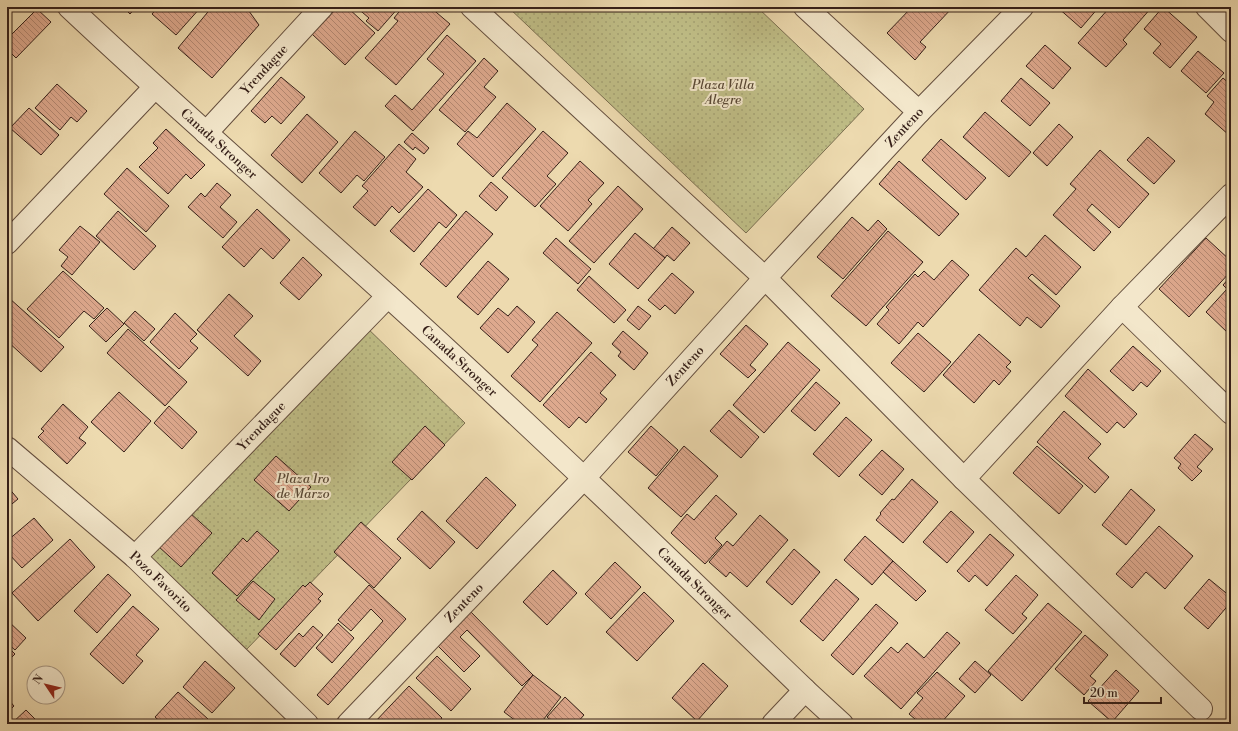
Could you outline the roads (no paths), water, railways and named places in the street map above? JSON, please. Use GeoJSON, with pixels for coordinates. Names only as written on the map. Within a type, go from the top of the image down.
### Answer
{"type":"FeatureCollection","features":[{"type":"Feature","properties":{"kind":"street","name":"Canada Stronger"},"geometry":{"type":"LineString","coordinates":[[68,7],[388,296],[584,478],[842,724]]}},
{"type":"Feature","properties":{"kind":"street","name":"Yrendague"},"geometry":{"type":"LineString","coordinates":[[206,133],[322,7]]}},
{"type":"Feature","properties":{"kind":"street"},"geometry":{"type":"LineString","coordinates":[[472,7],[765,278],[964,479],[1201,709]]}},
{"type":"Feature","properties":{"kind":"street"},"geometry":{"type":"LineString","coordinates":[[806,7],[919,112]]}},
{"type":"Feature","properties":{"kind":"street","name":"Zenteno"},"geometry":{"type":"LineString","coordinates":[[348,724],[584,478],[765,278],[919,112],[1022,7]]}},
{"type":"Feature","properties":{"kind":"street"},"geometry":{"type":"LineString","coordinates":[[7,243],[155,87]]}},
{"type":"Feature","properties":{"kind":"street"},"geometry":{"type":"LineString","coordinates":[[964,479],[1122,307],[1231,195]]}},
{"type":"Feature","properties":{"kind":"street","name":"Yrendague"},"geometry":{"type":"LineString","coordinates":[[135,557],[388,296]]}},
{"type":"Feature","properties":{"kind":"street"},"geometry":{"type":"LineString","coordinates":[[1122,307],[1231,413]]}},
{"type":"Feature","properties":{"kind":"street","name":"Pozo Favorito"},"geometry":{"type":"LineString","coordinates":[[7,448],[135,557],[302,722]]}},
{"type":"Feature","properties":{"kind":"street"},"geometry":{"type":"LineString","coordinates":[[774,724],[805,690]]}},
{"type":"Feature","properties":{"kind":"park label","name":"Plaza Villa Alegre"},"geometry":{"type":"Point","coordinates":[723,92]}},
{"type":"Feature","properties":{"kind":"park label","name":"Plaza 1ro de Marzo"},"geometry":{"type":"Point","coordinates":[303,486]}}]}
